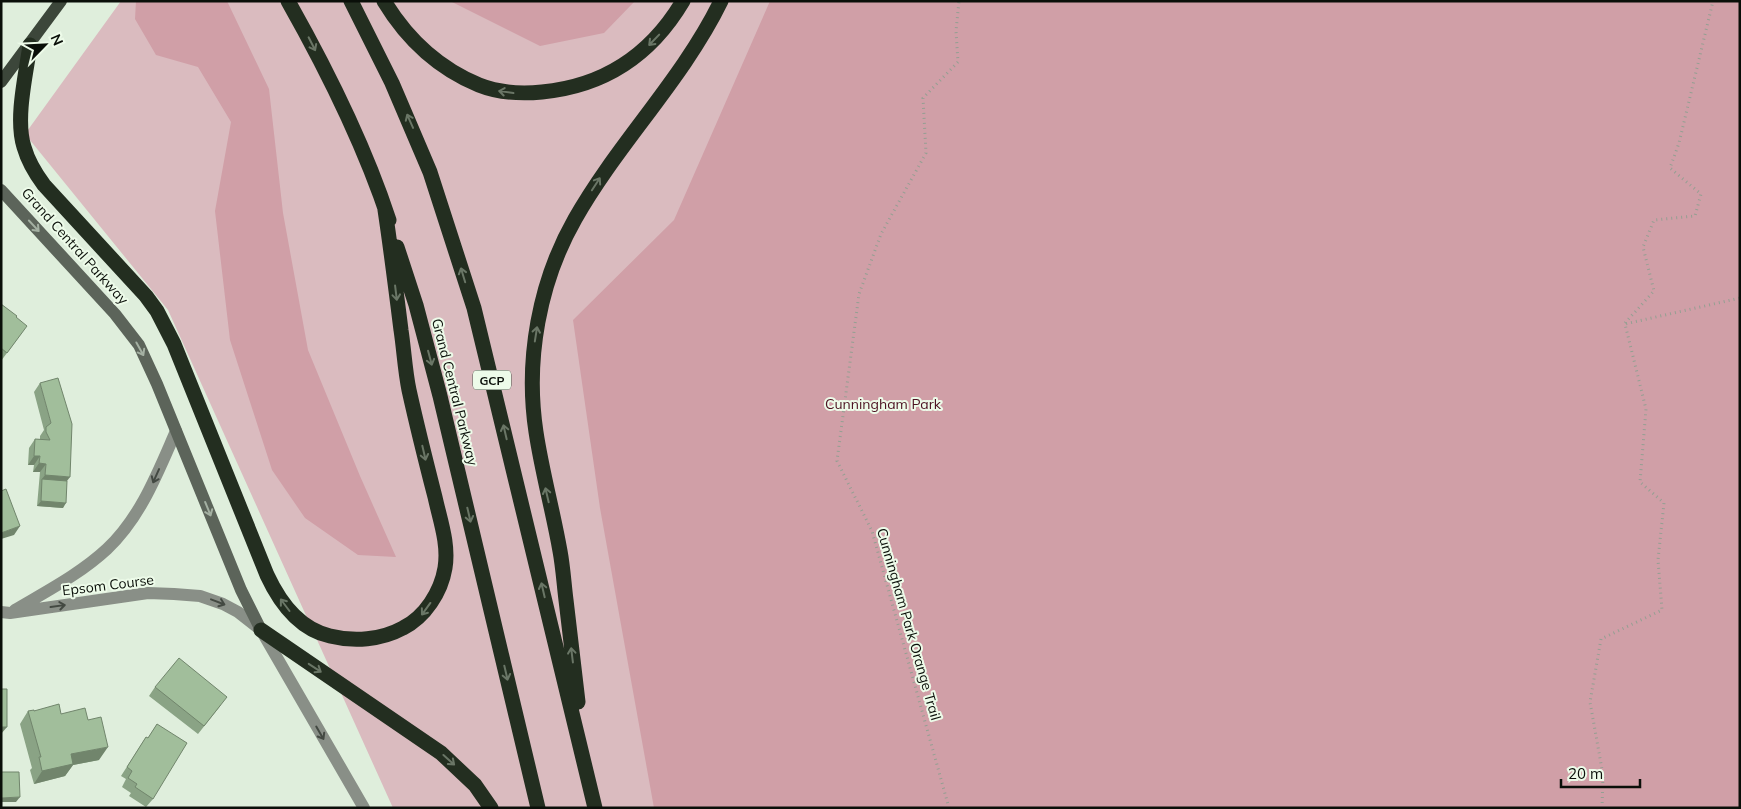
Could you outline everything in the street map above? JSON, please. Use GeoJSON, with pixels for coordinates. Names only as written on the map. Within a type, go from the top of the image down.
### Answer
{"type":"FeatureCollection","features":[{"type":"Feature","properties":{"kind":"highway","name":"Grand Central Parkway"},"geometry":{"type":"LineString","coordinates":[[288,1],[310,40],[351,125],[386,210],[416,305],[440,396],[538,808]]}},
{"type":"Feature","properties":{"kind":"highway","name":"GCP"},"geometry":{"type":"LineString","coordinates":[[351,1],[392,83],[423,154],[446,216],[493,382],[595,808]]}},
{"type":"Feature","properties":{"kind":"highway"},"geometry":{"type":"LineString","coordinates":[[384,1],[407,35],[422,51],[442,66],[480,86],[503,92],[526,94],[572,88],[591,83],[610,74],[646,48],[664,29],[683,1]]}},
{"type":"Feature","properties":{"kind":"highway"},"geometry":{"type":"LineString","coordinates":[[587,773],[560,552],[542,473],[535,430],[532,389],[533,354],[538,321],[546,286],[574,221],[609,164],[697,43],[721,1]]}},
{"type":"Feature","properties":{"kind":"highway"},"geometry":{"type":"LineString","coordinates":[[30,45],[21,132],[23,146],[35,172],[49,191],[146,296],[157,311],[174,344],[267,575],[280,599],[299,621],[311,629],[340,639],[369,639],[395,633],[408,626],[419,618],[436,594],[445,568],[445,540],[409,389],[386,210]]}},
{"type":"Feature","properties":{"kind":"highway"},"geometry":{"type":"LineString","coordinates":[[261,630],[441,753],[475,785],[491,808]]}},
{"type":"Feature","properties":{"kind":"main road"},"geometry":{"type":"LineString","coordinates":[[1,82],[61,1]]}},
{"type":"Feature","properties":{"kind":"street","name":"Grand Central Parkway"},"geometry":{"type":"LineString","coordinates":[[1,190],[127,328],[139,345],[149,364],[241,590],[261,630],[364,808]]}},
{"type":"Feature","properties":{"kind":"street","name":"Epsom Course"},"geometry":{"type":"LineString","coordinates":[[5,613],[71,578],[108,548],[138,510],[152,485],[176,431]]}},
{"type":"Feature","properties":{"kind":"street","name":"Epsom Course"},"geometry":{"type":"LineString","coordinates":[[5,613],[148,592],[200,596],[224,604],[238,612],[261,630]]}},
{"type":"Feature","properties":{"kind":"path","name":"Cunningham Park Orange Trail"},"geometry":{"type":"LineString","coordinates":[[949,808],[872,531],[837,461],[859,294],[881,234],[926,153],[923,98],[958,62],[956,31],[959,1]]}},
{"type":"Feature","properties":{"kind":"path"},"geometry":{"type":"LineString","coordinates":[[1625,324],[1654,291],[1643,248],[1654,220],[1695,216],[1701,194],[1670,168],[1679,143],[1713,1]]}},
{"type":"Feature","properties":{"kind":"path"},"geometry":{"type":"LineString","coordinates":[[1625,324],[1740,298]]}},
{"type":"Feature","properties":{"kind":"path"},"geometry":{"type":"LineString","coordinates":[[1602,808],[1603,775],[1590,702],[1601,639],[1662,610],[1658,560],[1664,503],[1640,482],[1646,409],[1625,324]]}},
{"type":"Feature","properties":{"kind":"green space","name":"Cunningham Park"},"geometry":{"type":"Polygon","coordinates":[[[121,1],[1740,1],[1740,808],[393,808],[168,310],[25,134],[121,1]]]}},
{"type":"Feature","properties":{"kind":"green space"},"geometry":{"type":"Polygon","coordinates":[[[136,1],[227,1],[269,89],[283,213],[308,350],[396,557],[358,555],[305,518],[272,470],[230,340],[215,211],[231,122],[198,67],[156,55],[135,19],[136,1]]]}},
{"type":"Feature","properties":{"kind":"green space"},"geometry":{"type":"Polygon","coordinates":[[[450,1],[635,1],[604,33],[540,46],[450,1]]]}},
{"type":"Feature","properties":{"kind":"green space","name":"Cunningham Park"},"geometry":{"type":"Polygon","coordinates":[[[770,1],[1740,1],[1740,808],[654,808],[600,508],[573,320],[674,220],[770,1]]]}},
{"type":"Feature","properties":{"kind":"building"},"geometry":{"type":"Polygon","coordinates":[[[1,304],[27,326],[7,353],[1,348],[1,304]]]}},
{"type":"Feature","properties":{"kind":"building"},"geometry":{"type":"Polygon","coordinates":[[[58,378],[72,424],[70,477],[45,475],[46,464],[39,463],[40,456],[34,456],[35,439],[50,440],[46,427],[51,423],[40,383],[58,378]]]}},
{"type":"Feature","properties":{"kind":"building"},"geometry":{"type":"Polygon","coordinates":[[[42,479],[67,481],[66,503],[41,501],[42,479]]]}},
{"type":"Feature","properties":{"kind":"building"},"geometry":{"type":"Polygon","coordinates":[[[6,489],[20,526],[1,533],[1,491],[6,489]]]}},
{"type":"Feature","properties":{"kind":"building"},"geometry":{"type":"Polygon","coordinates":[[[179,658],[227,697],[204,726],[155,687],[179,658]]]}},
{"type":"Feature","properties":{"kind":"building"},"geometry":{"type":"Polygon","coordinates":[[[1,689],[7,689],[7,727],[1,727],[1,689]]]}},
{"type":"Feature","properties":{"kind":"building"},"geometry":{"type":"Polygon","coordinates":[[[59,704],[61,714],[85,708],[88,720],[101,717],[108,747],[71,754],[73,764],[42,771],[39,757],[41,757],[28,711],[59,704]]]}},
{"type":"Feature","properties":{"kind":"building"},"geometry":{"type":"Polygon","coordinates":[[[157,724],[187,743],[153,799],[135,787],[137,784],[128,778],[132,771],[127,767],[146,737],[148,738],[157,724]]]}},
{"type":"Feature","properties":{"kind":"building"},"geometry":{"type":"Polygon","coordinates":[[[1,772],[19,772],[20,797],[1,798],[1,772]]]}}]}
